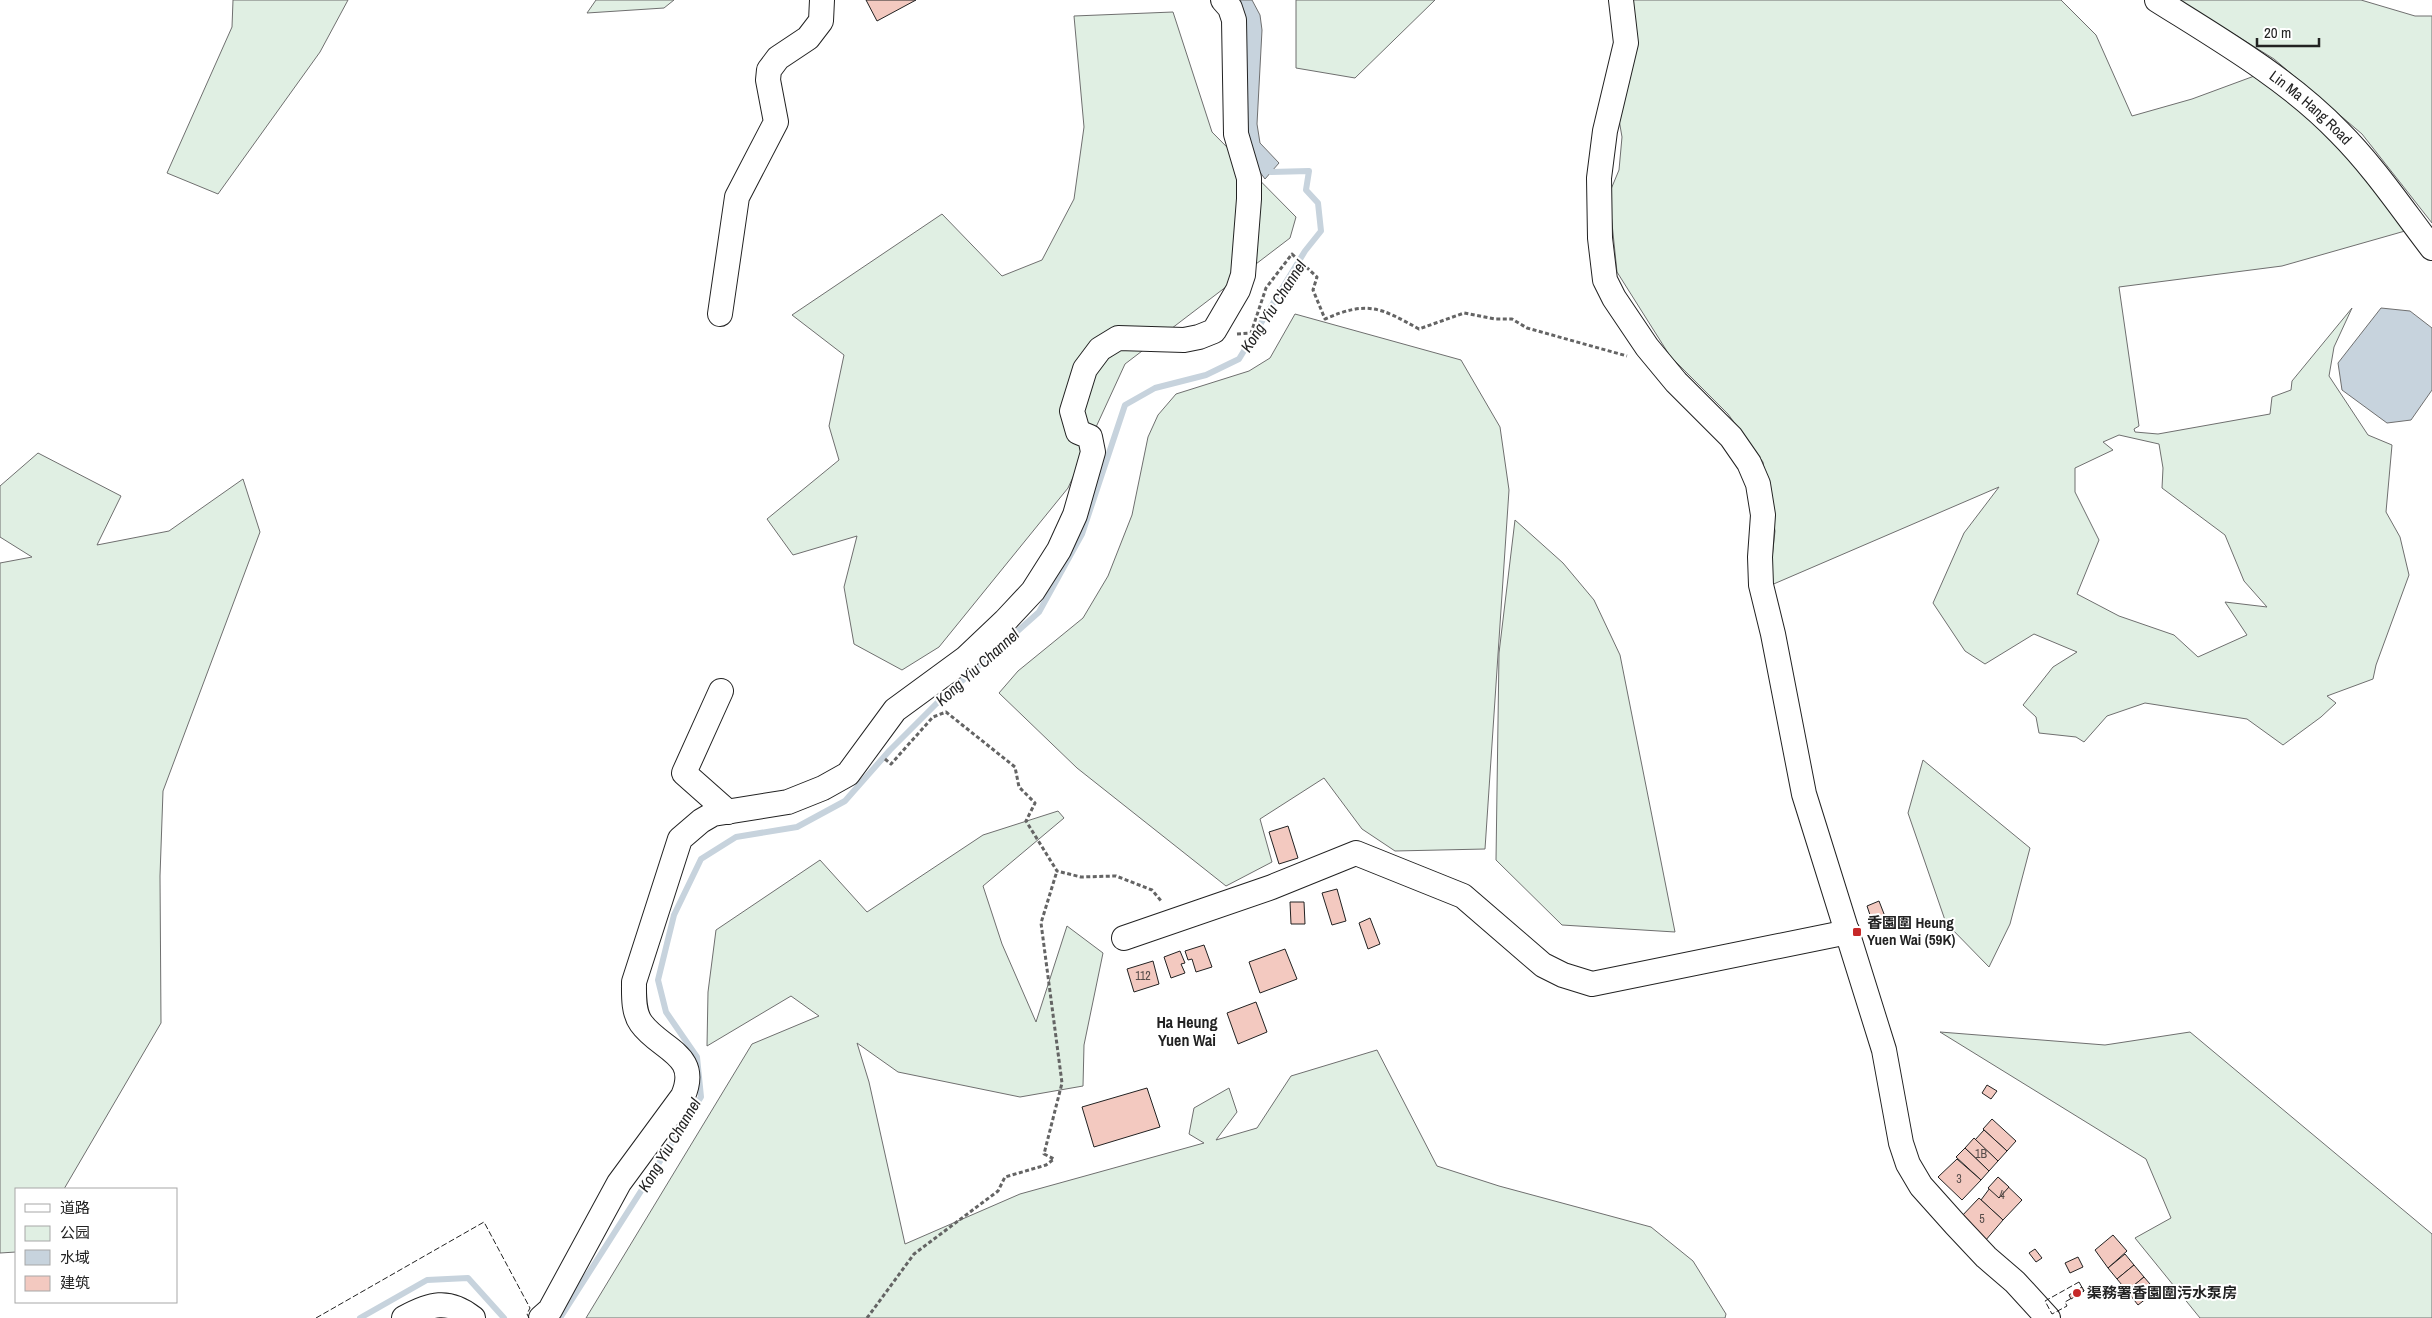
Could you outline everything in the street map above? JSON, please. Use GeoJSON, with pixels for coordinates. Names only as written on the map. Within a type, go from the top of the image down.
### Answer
{"type":"FeatureCollection","features":[{"type":"Feature","properties":{"kind":"street"},"geometry":{"type":"LineString","coordinates":[[720,314],[737,197],[776,122],[768,80],[769,70],[778,58],[808,38],[821,21],[822,0]]}},
{"type":"Feature","properties":{"kind":"street"},"geometry":{"type":"LineString","coordinates":[[541,1318],[550,1310],[619,1184],[683,1096],[689,1082],[682,1058],[650,1034],[640,1022],[634,1005],[634,982],[680,839],[701,821],[713,814],[788,802],[823,788],[848,774],[895,710],[966,658],[1005,621],[1033,591],[1059,550],[1075,514],[1092,452],[1090,437],[1078,432],[1072,411],[1085,369],[1100,349],[1118,338],[1184,340],[1199,337],[1214,331],[1220,321],[1243,275],[1249,199],[1248,178],[1236,134],[1234,20],[1230,8],[1223,0]]}},
{"type":"Feature","properties":{"kind":"street"},"geometry":{"type":"LineString","coordinates":[[1622,0],[1626,43],[1605,131],[1599,178],[1601,254],[1605,280],[1612,294],[1661,365],[1731,437],[1746,458],[1758,484],[1763,515],[1760,557],[1761,585],[1773,634],[1804,794],[1886,1060],[1901,1143],[1908,1164],[1921,1186],[1955,1224],[1986,1257],[2016,1282],[2048,1318]]}},
{"type":"Feature","properties":{"kind":"street","name":"Lin Ma Hang Road"},"geometry":{"type":"LineString","coordinates":[[2157,0],[2274,77],[2331,124],[2373,171],[2432,248]]}},
{"type":"Feature","properties":{"kind":"street"},"geometry":{"type":"LineString","coordinates":[[721,691],[684,773],[728,812]]}},
{"type":"Feature","properties":{"kind":"street"},"geometry":{"type":"LineString","coordinates":[[1124,938],[1272,887],[1356,853],[1463,896],[1543,964],[1563,975],[1592,984],[1848,932]]}},
{"type":"Feature","properties":{"kind":"street"},"geometry":{"type":"LineString","coordinates":[[404,1318],[425,1307],[448,1305],[462,1309],[473,1318]]}},
{"type":"Feature","properties":{"kind":"path"},"geometry":{"type":"LineString","coordinates":[[1251,333],[1266,288],[1292,254],[1317,277],[1313,290],[1325,319],[1356,309],[1378,309],[1419,329],[1464,312],[1495,319],[1512,319],[1527,328],[1661,365]]}},
{"type":"Feature","properties":{"kind":"path"},"geometry":{"type":"LineString","coordinates":[[891,764],[933,717],[946,712],[1015,767],[1019,787],[1035,804],[1026,821],[1056,871],[1081,877],[1116,876],[1152,890],[1176,920]]}},
{"type":"Feature","properties":{"kind":"path"},"geometry":{"type":"LineString","coordinates":[[867,1318],[914,1254],[998,1191],[1005,1177],[1046,1165],[1054,1159],[1044,1154],[1062,1082],[1041,923],[1056,871]]}},
{"type":"Feature","properties":{"kind":"green space"},"geometry":{"type":"Polygon","coordinates":[[[233,0],[348,0],[320,52],[218,194],[167,173],[232,27],[233,0]]]}},
{"type":"Feature","properties":{"kind":"green space"},"geometry":{"type":"Polygon","coordinates":[[[596,0],[674,0],[664,8],[587,13],[596,0]]]}},
{"type":"Feature","properties":{"kind":"green space"},"geometry":{"type":"Polygon","coordinates":[[[1296,0],[1435,0],[1355,78],[1296,68],[1296,0]]]}},
{"type":"Feature","properties":{"kind":"green space"},"geometry":{"type":"Polygon","coordinates":[[[1628,0],[2061,0],[2096,35],[2132,116],[2192,99],[2257,75],[2337,143],[2405,231],[2282,266],[2119,287],[2139,426],[2134,429],[2135,432],[2158,434],[2270,414],[2272,397],[2291,390],[2292,381],[2352,308],[2334,347],[2329,376],[2368,435],[2392,445],[2386,512],[2400,537],[2409,575],[2376,665],[2373,679],[2327,696],[2336,703],[2321,717],[2283,745],[2247,719],[2145,703],[2107,716],[2084,742],[2076,737],[2039,733],[2036,717],[2023,705],[2053,667],[2077,652],[2034,634],[1985,664],[1965,651],[1933,603],[1964,533],[1999,487],[1769,586],[1775,531],[1763,462],[1728,414],[1670,356],[1617,272],[1609,194],[1619,170],[1622,137],[1617,108],[1628,0]],[[2119,435],[2103,442],[2113,450],[2075,468],[2075,492],[2099,540],[2077,594],[2119,616],[2174,635],[2198,657],[2247,635],[2225,602],[2267,607],[2244,581],[2225,535],[2162,488],[2163,468],[2159,444],[2119,435]]]}},
{"type":"Feature","properties":{"kind":"green space"},"geometry":{"type":"Polygon","coordinates":[[[2179,0],[2361,0],[2415,16],[2432,16],[2432,223],[2362,134],[2274,59],[2179,0]]]}},
{"type":"Feature","properties":{"kind":"green space"},"geometry":{"type":"Polygon","coordinates":[[[1173,12],[1212,132],[1296,217],[1290,238],[1125,364],[1068,488],[939,647],[902,670],[854,644],[844,587],[857,536],[793,555],[767,519],[839,460],[829,426],[844,355],[792,315],[942,214],[1002,276],[1042,260],[1074,199],[1084,127],[1074,16],[1173,12]]]}},
{"type":"Feature","properties":{"kind":"green space"},"geometry":{"type":"Polygon","coordinates":[[[1295,314],[1461,360],[1500,427],[1509,490],[1485,849],[1395,851],[1362,829],[1324,778],[1260,819],[1272,862],[1226,886],[1077,768],[999,693],[1018,671],[1083,618],[1108,576],[1132,515],[1148,437],[1158,415],[1176,394],[1249,371],[1270,358],[1295,314]]]}},
{"type":"Feature","properties":{"kind":"green space"},"geometry":{"type":"Polygon","coordinates":[[[38,453],[121,496],[97,545],[169,531],[243,479],[260,532],[163,791],[160,876],[161,1023],[65,1188],[15,1188],[15,1252],[0,1253],[0,563],[32,557],[0,537],[0,486],[38,453]]]}},
{"type":"Feature","properties":{"kind":"green space"},"geometry":{"type":"Polygon","coordinates":[[[1515,520],[1563,563],[1594,600],[1620,655],[1675,932],[1562,925],[1496,860],[1499,653],[1515,520]]]}},
{"type":"Feature","properties":{"kind":"green space"},"geometry":{"type":"Polygon","coordinates":[[[1923,760],[2030,848],[2010,924],[1989,967],[1946,923],[1908,813],[1923,760]]]}},
{"type":"Feature","properties":{"kind":"green space"},"geometry":{"type":"Polygon","coordinates":[[[1058,811],[1064,818],[983,886],[1002,944],[1036,1022],[1067,926],[1103,953],[1084,1045],[1083,1086],[1020,1097],[898,1072],[857,1043],[869,1082],[905,1244],[1020,1194],[1204,1143],[1189,1134],[1194,1108],[1229,1088],[1237,1112],[1216,1140],[1257,1128],[1291,1076],[1377,1050],[1437,1166],[1499,1186],[1651,1227],[1693,1261],[1726,1314],[1725,1318],[586,1318],[752,1044],[819,1016],[791,996],[707,1046],[708,992],[716,930],[820,860],[867,912],[983,835],[1058,811]]]}},
{"type":"Feature","properties":{"kind":"green space"},"geometry":{"type":"Polygon","coordinates":[[[1940,1032],[2105,1045],[2190,1032],[2432,1234],[2432,1318],[2200,1318],[2135,1238],[2171,1218],[2146,1159],[1940,1032]]]}},
{"type":"Feature","properties":{"kind":"water"},"geometry":{"type":"Polygon","coordinates":[[[1229,0],[1252,0],[1260,15],[1262,30],[1257,124],[1260,143],[1279,163],[1265,179],[1248,156],[1229,0]]]}},
{"type":"Feature","properties":{"kind":"water"},"geometry":{"type":"Polygon","coordinates":[[[2381,308],[2410,311],[2432,328],[2432,390],[2411,420],[2387,423],[2342,390],[2338,363],[2381,308]]]}},
{"type":"Feature","properties":{"kind":"building"},"geometry":{"type":"Polygon","coordinates":[[[866,0],[916,0],[877,21],[866,0]]]}},
{"type":"Feature","properties":{"kind":"building"},"geometry":{"type":"Polygon","coordinates":[[[1288,826],[1298,858],[1279,864],[1269,832],[1288,826]]]}},
{"type":"Feature","properties":{"kind":"building"},"geometry":{"type":"Polygon","coordinates":[[[1337,889],[1346,921],[1332,925],[1322,893],[1337,889]]]}},
{"type":"Feature","properties":{"kind":"building"},"geometry":{"type":"Polygon","coordinates":[[[1879,901],[1886,919],[1873,924],[1867,906],[1879,901]]]}},
{"type":"Feature","properties":{"kind":"building"},"geometry":{"type":"Polygon","coordinates":[[[1290,902],[1304,902],[1305,924],[1291,924],[1290,902]]]}},
{"type":"Feature","properties":{"kind":"building"},"geometry":{"type":"Polygon","coordinates":[[[1370,918],[1380,944],[1368,949],[1359,923],[1370,918]]]}},
{"type":"Feature","properties":{"kind":"building"},"geometry":{"type":"Polygon","coordinates":[[[1204,945],[1212,967],[1196,972],[1192,959],[1188,960],[1185,951],[1204,945]]]}},
{"type":"Feature","properties":{"kind":"building"},"geometry":{"type":"Polygon","coordinates":[[[1285,949],[1297,979],[1260,993],[1249,962],[1285,949]]]}},
{"type":"Feature","properties":{"kind":"building"},"geometry":{"type":"Polygon","coordinates":[[[1180,951],[1185,963],[1181,964],[1185,973],[1171,978],[1164,957],[1180,951]]]}},
{"type":"Feature","properties":{"kind":"building"},"geometry":{"type":"Polygon","coordinates":[[[1153,961],[1159,984],[1134,992],[1127,969],[1153,961]]]}},
{"type":"Feature","properties":{"kind":"building"},"geometry":{"type":"Polygon","coordinates":[[[1256,1002],[1267,1032],[1238,1044],[1227,1013],[1256,1002]]]}},
{"type":"Feature","properties":{"kind":"building"},"geometry":{"type":"Polygon","coordinates":[[[1987,1085],[1997,1091],[1991,1099],[1982,1093],[1987,1085]]]}},
{"type":"Feature","properties":{"kind":"building"},"geometry":{"type":"Polygon","coordinates":[[[1147,1088],[1160,1127],[1094,1147],[1082,1107],[1147,1088]]]}},
{"type":"Feature","properties":{"kind":"building"},"geometry":{"type":"Polygon","coordinates":[[[1992,1119],[2016,1141],[2007,1151],[1983,1129],[1992,1119]]]}},
{"type":"Feature","properties":{"kind":"building"},"geometry":{"type":"Polygon","coordinates":[[[1984,1130],[2007,1151],[1998,1161],[1975,1140],[1984,1130]]]}},
{"type":"Feature","properties":{"kind":"building"},"geometry":{"type":"Polygon","coordinates":[[[1974,1138],[1998,1161],[1989,1171],[1965,1148],[1974,1138]]]}},
{"type":"Feature","properties":{"kind":"building"},"geometry":{"type":"Polygon","coordinates":[[[1965,1148],[1989,1171],[1981,1180],[1956,1157],[1965,1148]]]}},
{"type":"Feature","properties":{"kind":"building"},"geometry":{"type":"Polygon","coordinates":[[[1957,1159],[1981,1180],[1962,1200],[1938,1177],[1957,1159]]]}},
{"type":"Feature","properties":{"kind":"building"},"geometry":{"type":"Polygon","coordinates":[[[1998,1177],[2022,1200],[2003,1220],[1981,1200],[1998,1177]]]}},
{"type":"Feature","properties":{"kind":"building"},"geometry":{"type":"Polygon","coordinates":[[[1998,1177],[2009,1187],[1999,1198],[1988,1188],[1998,1177]]]}},
{"type":"Feature","properties":{"kind":"building"},"geometry":{"type":"Polygon","coordinates":[[[1979,1198],[2003,1220],[1985,1241],[1960,1218],[1979,1198]]]}},
{"type":"Feature","properties":{"kind":"building"},"geometry":{"type":"Polygon","coordinates":[[[2113,1235],[2127,1251],[2108,1268],[2095,1250],[2113,1235]]]}},
{"type":"Feature","properties":{"kind":"building"},"geometry":{"type":"Polygon","coordinates":[[[2035,1249],[2042,1258],[2036,1262],[2029,1253],[2035,1249]]]}},
{"type":"Feature","properties":{"kind":"building"},"geometry":{"type":"Polygon","coordinates":[[[2125,1254],[2134,1265],[2117,1279],[2108,1268],[2125,1254]]]}},
{"type":"Feature","properties":{"kind":"building"},"geometry":{"type":"Polygon","coordinates":[[[2078,1257],[2083,1267],[2070,1273],[2065,1263],[2078,1257]]]}},
{"type":"Feature","properties":{"kind":"building"},"geometry":{"type":"Polygon","coordinates":[[[2134,1265],[2144,1277],[2127,1291],[2117,1279],[2134,1265]]]}},
{"type":"Feature","properties":{"kind":"building"},"geometry":{"type":"Polygon","coordinates":[[[2144,1277],[2156,1291],[2138,1305],[2127,1291],[2144,1277]]]}},
{"type":"Feature","properties":{"kind":"building","name":"渠務署香園圍污水泵房"},"geometry":{"type":"Polygon","coordinates":[[[2082,1287],[2084,1291],[2071,1299],[2069,1295],[2082,1287]]]}},
{"type":"Feature","properties":{"kind":"waterway","name":"Kong Yiu Channel"},"geometry":{"type":"LineString","coordinates":[[560,1318],[701,1097],[697,1057],[666,1012],[658,980],[674,915],[701,859],[736,837],[797,827],[845,801],[890,750],[936,704],[1039,612],[1082,534],[1125,405],[1155,388],[1206,375],[1239,359],[1305,251],[1321,231],[1318,203],[1306,190],[1309,171],[1271,172],[1267,166]]}},
{"type":"Feature","properties":{"kind":"waterway","name":"Kong Yiu Channel"},"geometry":{"type":"LineString","coordinates":[[360,1318],[427,1280],[468,1278],[504,1318]]}},
{"type":"Feature","properties":{"kind":"fence"},"geometry":{"type":"LineString","coordinates":[[316,1318],[484,1222],[530,1308],[527,1314],[529,1318]]}},
{"type":"Feature","properties":{"kind":"fence"},"geometry":{"type":"LineString","coordinates":[[2079,1282],[2084,1291],[2065,1302],[2067,1306],[2052,1314],[2045,1301],[2079,1282]]}},
{"type":"Feature","properties":{"kind":"place","name":"香園圍 Heung Yuen Wai (59K)"},"geometry":{"type":"Point","coordinates":[1857,932]}},
{"type":"Feature","properties":{"kind":"place","name":"渠務署香園圍污水泵房"},"geometry":{"type":"Point","coordinates":[2077,1293]}},
{"type":"Feature","properties":{"kind":"district","name":"Ha Heung Yuen Wai"},"geometry":{"type":"Point","coordinates":[1187,1031]}}]}
